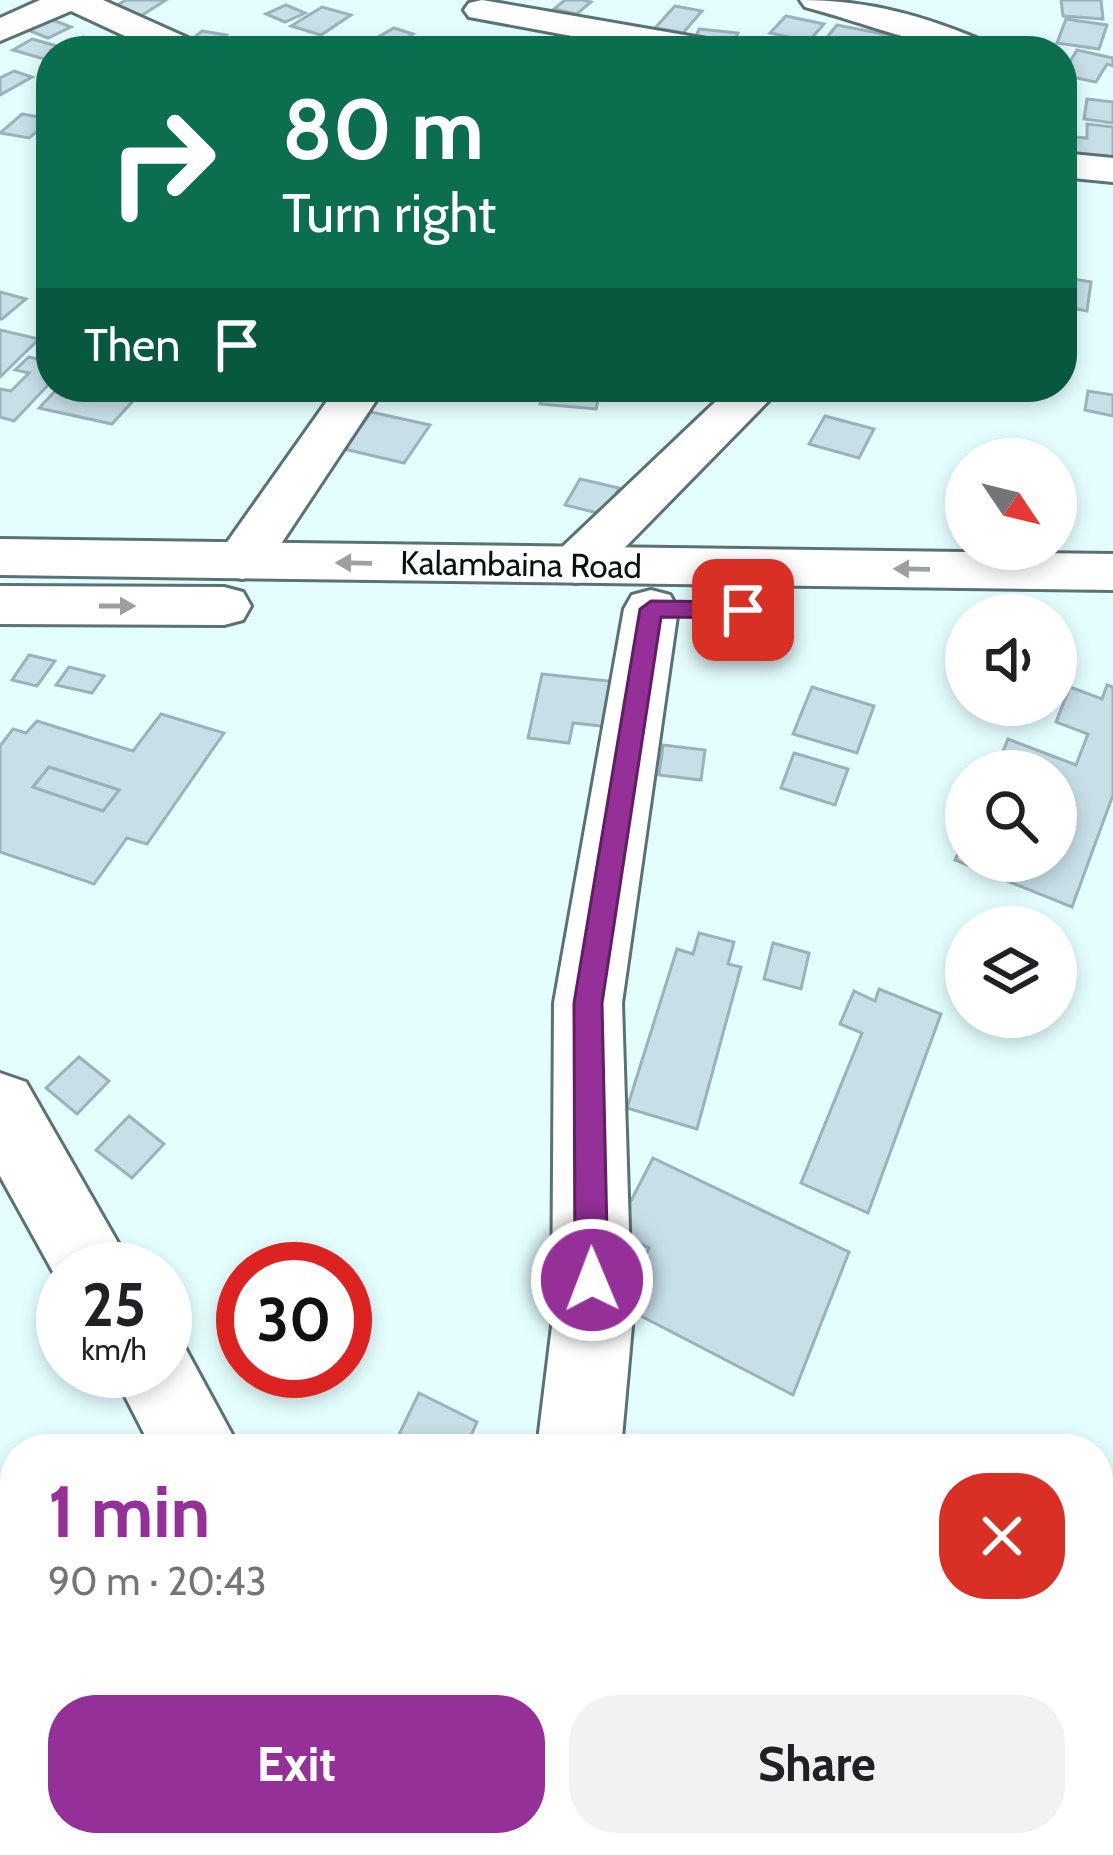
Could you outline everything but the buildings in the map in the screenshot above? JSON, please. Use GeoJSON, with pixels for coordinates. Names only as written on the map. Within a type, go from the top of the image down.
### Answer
{"type":"FeatureCollection","features":[{"type":"Feature","properties":{"kind":"street"},"geometry":{"type":"LineString","coordinates":[[0,31],[72,0],[152,36]]}},
{"type":"Feature","properties":{"kind":"street"},"geometry":{"type":"LineString","coordinates":[[584,36],[629,0]]}},
{"type":"Feature","properties":{"kind":"street"},"geometry":{"type":"LineString","coordinates":[[817,0],[941,36]]}},
{"type":"Feature","properties":{"kind":"street"},"geometry":{"type":"LineString","coordinates":[[481,10],[570,36]]}},
{"type":"Feature","properties":{"kind":"street"},"geometry":{"type":"LineString","coordinates":[[1077,167],[1113,170]]}},
{"type":"Feature","properties":{"kind":"street"},"geometry":{"type":"LineString","coordinates":[[242,561],[351,402]]}},
{"type":"Feature","properties":{"kind":"street"},"geometry":{"type":"LineString","coordinates":[[576,565],[743,402]]}},
{"type":"Feature","properties":{"kind":"street","name":"Kalambaina Road"},"geometry":{"type":"LineString","coordinates":[[0,557],[1113,572]]}},
{"type":"Feature","properties":{"kind":"street"},"geometry":{"type":"LineString","coordinates":[[0,605],[1113,615]]}},
{"type":"Feature","properties":{"kind":"street"},"geometry":{"type":"LineString","coordinates":[[581,1434],[592,1326],[588,1003],[651,609]]}},
{"type":"Feature","properties":{"kind":"street"},"geometry":{"type":"LineString","coordinates":[[0,1106],[78,1242]]}},
{"type":"Feature","properties":{"kind":"street"},"geometry":{"type":"LineString","coordinates":[[169,1398],[189,1434]]}},
{"type":"Feature","properties":{"kind":"route"},"geometry":{"type":"LineString","coordinates":[[592,1280],[588,1003],[651,609],[743,610]]}}]}
